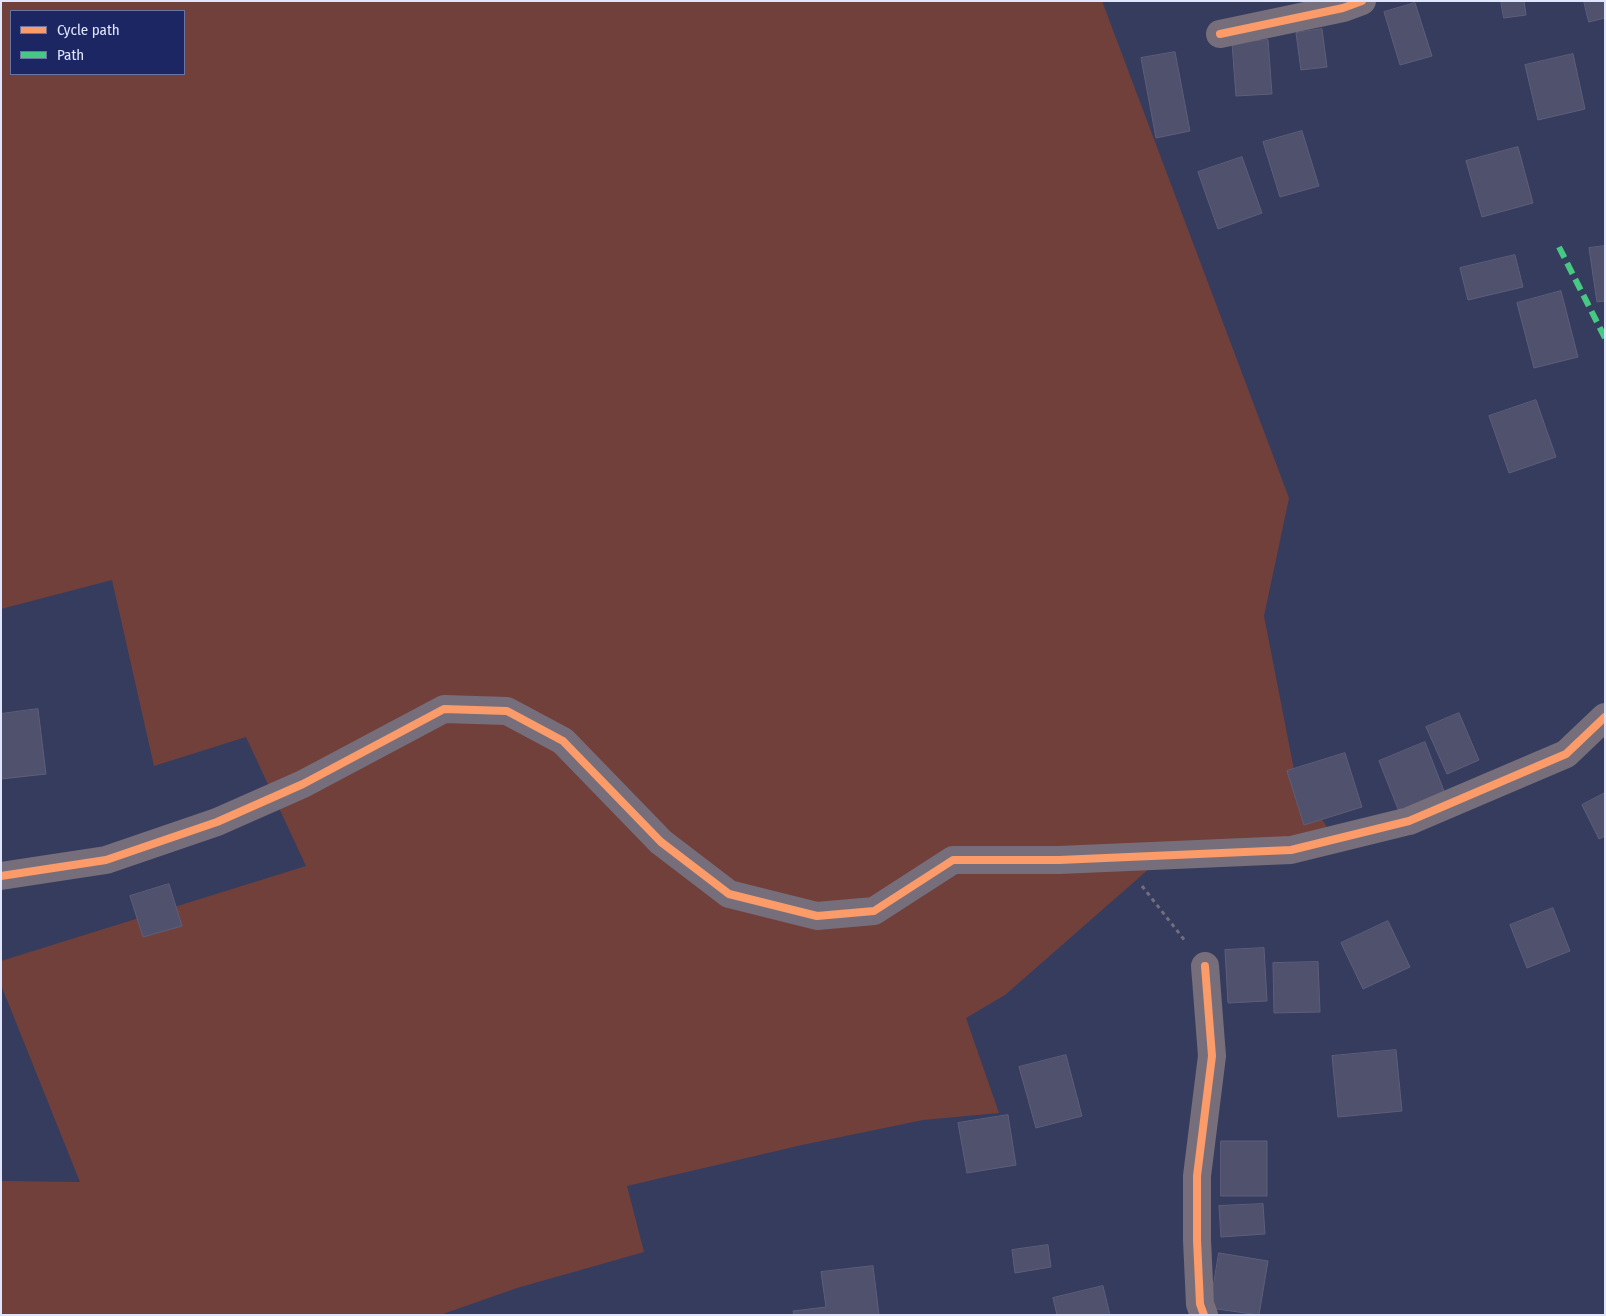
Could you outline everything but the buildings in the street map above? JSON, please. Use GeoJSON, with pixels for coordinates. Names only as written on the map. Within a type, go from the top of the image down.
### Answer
{"type":"FeatureCollection","features":[{"type":"Feature","properties":{"kind":"street"},"geometry":{"type":"LineString","coordinates":[[1220,34],[1343,8],[1362,1]]}},
{"type":"Feature","properties":{"kind":"street"},"geometry":{"type":"LineString","coordinates":[[1,876],[106,860],[217,822],[304,784],[444,708],[507,711],[563,741],[661,842],[729,894],[817,916],[874,911],[953,860],[1119,857],[1291,850],[1409,821],[1566,754],[1605,717]]}},
{"type":"Feature","properties":{"kind":"street"},"geometry":{"type":"LineString","coordinates":[[1204,1315],[1200,1304],[1197,1176],[1212,1056],[1206,966]]}},
{"type":"Feature","properties":{"kind":"path"},"geometry":{"type":"LineString","coordinates":[[1119,857],[1206,966]]}},
{"type":"Feature","properties":{"kind":"shaded area"},"geometry":{"type":"Polygon","coordinates":[[[1,1],[1102,1],[1289,498],[1264,616],[1296,780],[1342,850],[1150,868],[1005,995],[966,1018],[999,1113],[923,1120],[802,1145],[627,1186],[644,1252],[517,1288],[440,1315],[1,1315],[1,1181],[80,1182],[1,985],[1,961],[306,866],[246,737],[154,766],[112,580],[1,609],[1,1]]]}},
{"type":"Feature","properties":{"kind":"marked path"},"geometry":{"type":"LineString","coordinates":[[1559,247],[1605,338]]}},
{"type":"Feature","properties":{"kind":"cycle path"},"geometry":{"type":"LineString","coordinates":[[1220,34],[1343,8],[1362,1]]}},
{"type":"Feature","properties":{"kind":"cycle path"},"geometry":{"type":"LineString","coordinates":[[1,876],[106,860],[217,822],[303,784],[444,709],[507,711],[563,741],[661,842],[729,894],[817,916],[874,911],[953,860],[1059,860],[1291,850],[1409,821],[1566,754],[1605,717]]}},
{"type":"Feature","properties":{"kind":"cycle path"},"geometry":{"type":"LineString","coordinates":[[1204,1315],[1200,1304],[1197,1176],[1212,1056],[1205,966]]}}]}
